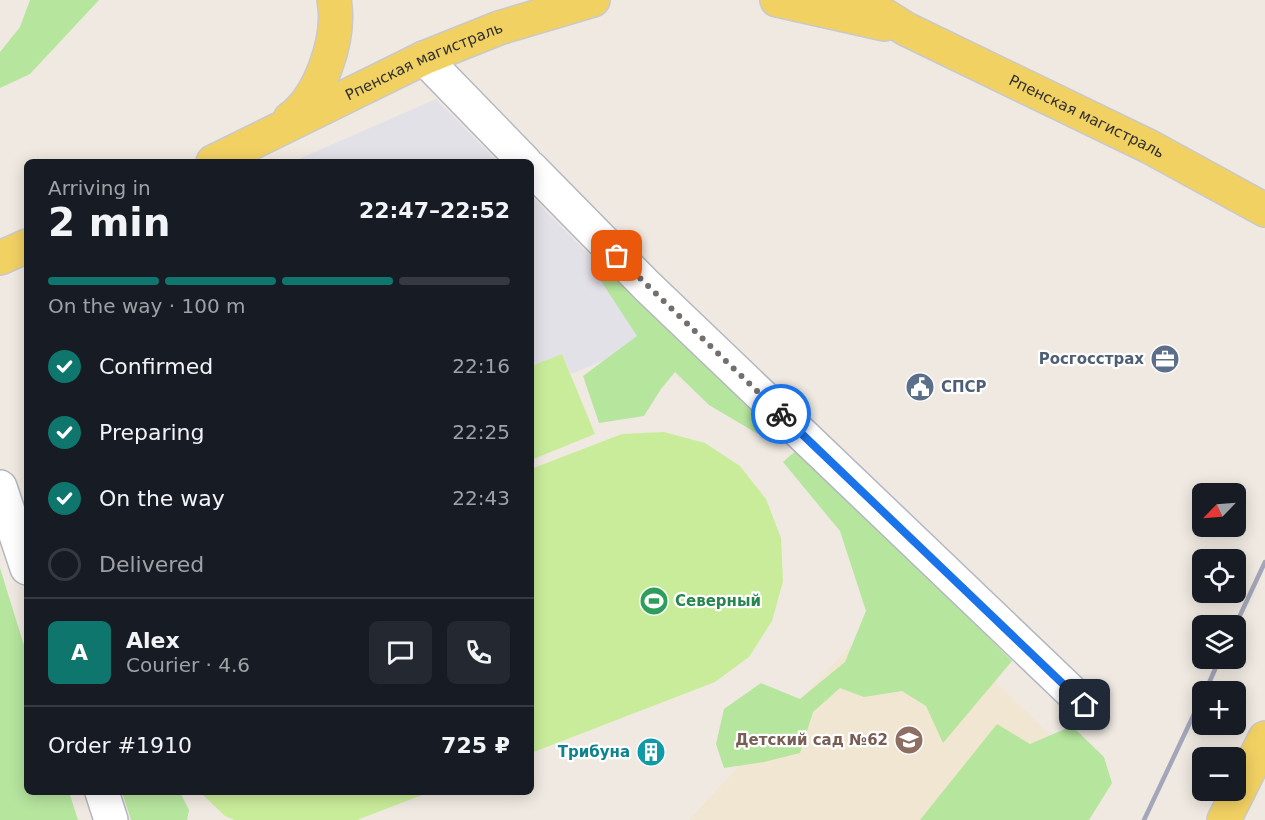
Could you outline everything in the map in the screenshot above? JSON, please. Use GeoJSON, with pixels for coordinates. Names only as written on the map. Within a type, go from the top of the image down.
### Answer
{"type":"FeatureCollection","features":[{"type":"Feature","properties":{"kind":"main road","name":"Рпенская магистраль"},"geometry":{"type":"LineString","coordinates":[[261,140],[300,112],[321,80],[337,13],[334,0]]}},
{"type":"Feature","properties":{"kind":"main road","name":"Рпенская магистраль"},"geometry":{"type":"LineString","coordinates":[[220,159],[424,58],[499,28],[593,0]]}},
{"type":"Feature","properties":{"kind":"main road","name":"Рпенская магистраль"},"geometry":{"type":"LineString","coordinates":[[777,0],[906,28]]}},
{"type":"Feature","properties":{"kind":"main road","name":"Рпенская магистраль"},"geometry":{"type":"LineString","coordinates":[[860,0],[906,28],[1150,147],[1265,210]]}},
{"type":"Feature","properties":{"kind":"main road"},"geometry":{"type":"LineString","coordinates":[[0,258],[24,247]]}},
{"type":"Feature","properties":{"kind":"main road"},"geometry":{"type":"LineString","coordinates":[[1224,820],[1265,738]]}},
{"type":"Feature","properties":{"kind":"street"},"geometry":{"type":"LineString","coordinates":[[424,58],[522,159]]}},
{"type":"Feature","properties":{"kind":"street"},"geometry":{"type":"LineString","coordinates":[[534,171],[647,286],[1085,705]]}},
{"type":"Feature","properties":{"kind":"street"},"geometry":{"type":"LineString","coordinates":[[0,487],[24,559]]}},
{"type":"Feature","properties":{"kind":"street"},"geometry":{"type":"LineString","coordinates":[[103,795],[111,820]]}},
{"type":"Feature","properties":{"kind":"shaded area"},"geometry":{"type":"Polygon","coordinates":[[[436,99],[495,159],[299,159],[436,99]]]}},
{"type":"Feature","properties":{"kind":"shaded area"},"geometry":{"type":"Polygon","coordinates":[[[534,199],[667,334],[571,374],[562,354],[534,365],[534,199]]]}},
{"type":"Feature","properties":{"kind":"shaded area","name":"Детский сад №62"},"geometry":{"type":"Polygon","coordinates":[[[902,590],[1101,785],[1079,820],[689,820],[902,590]]]}},
{"type":"Feature","properties":{"kind":"green space"},"geometry":{"type":"Polygon","coordinates":[[[30,0],[99,0],[30,74],[0,88],[0,52],[20,27],[30,0]]]}},
{"type":"Feature","properties":{"kind":"green space"},"geometry":{"type":"Polygon","coordinates":[[[617,263],[772,420],[758,434],[709,405],[675,372],[644,416],[599,423],[583,376],[637,336],[599,278],[617,263]]]}},
{"type":"Feature","properties":{"kind":"green space"},"geometry":{"type":"Polygon","coordinates":[[[562,354],[595,434],[534,459],[534,365],[562,354]]]}},
{"type":"Feature","properties":{"kind":"green space","name":"Северный"},"geometry":{"type":"Polygon","coordinates":[[[664,432],[705,443],[740,466],[766,499],[781,538],[783,581],[772,621],[749,657],[715,682],[534,752],[534,468],[622,434],[664,432]]]}},
{"type":"Feature","properties":{"kind":"green space"},"geometry":{"type":"Polygon","coordinates":[[[800,447],[1012,661],[943,743],[926,706],[902,691],[864,697],[840,688],[813,712],[800,753],[764,762],[724,768],[716,744],[724,709],[761,683],[800,699],[845,662],[866,611],[840,531],[783,462],[800,447]]]}},
{"type":"Feature","properties":{"kind":"green space"},"geometry":{"type":"Polygon","coordinates":[[[0,568],[24,645],[24,795],[70,795],[78,820],[0,820],[0,568]]]}},
{"type":"Feature","properties":{"kind":"green space"},"geometry":{"type":"Polygon","coordinates":[[[997,724],[1030,744],[1072,726],[1104,757],[1112,783],[1089,820],[920,820],[997,724]]]}},
{"type":"Feature","properties":{"kind":"green space"},"geometry":{"type":"Polygon","coordinates":[[[123,795],[182,795],[189,810],[187,820],[131,820],[123,795]]]}},
{"type":"Feature","properties":{"kind":"green space"},"geometry":{"type":"Polygon","coordinates":[[[203,795],[422,795],[357,820],[235,820],[225,816],[203,795]]]}},
{"type":"Feature","properties":{"kind":"railway"},"geometry":{"type":"LineString","coordinates":[[1240,615],[1265,562]]}},
{"type":"Feature","properties":{"kind":"railway"},"geometry":{"type":"LineString","coordinates":[[1210,681],[1215,669]]}},
{"type":"Feature","properties":{"kind":"railway"},"geometry":{"type":"LineString","coordinates":[[1144,820],[1192,718]]}},
{"type":"Feature","properties":{"kind":"way so far"},"geometry":{"type":"LineString","coordinates":[[617,256],[781,414]]}},
{"type":"Feature","properties":{"kind":"place","name":"Росгосстрах"},"geometry":{"type":"Point","coordinates":[1165,359]}},
{"type":"Feature","properties":{"kind":"place","name":"СПСР"},"geometry":{"type":"Point","coordinates":[920,387]}},
{"type":"Feature","properties":{"kind":"place","name":"Северный"},"geometry":{"type":"Point","coordinates":[654,601]}},
{"type":"Feature","properties":{"kind":"place","name":"Детский сад №62"},"geometry":{"type":"Point","coordinates":[909,740]}},
{"type":"Feature","properties":{"kind":"place","name":"Трибуна"},"geometry":{"type":"Point","coordinates":[651,752]}},
{"type":"Feature","properties":{"kind":"route"},"geometry":{"type":"LineString","coordinates":[[781,414],[1085,705]]}}]}
